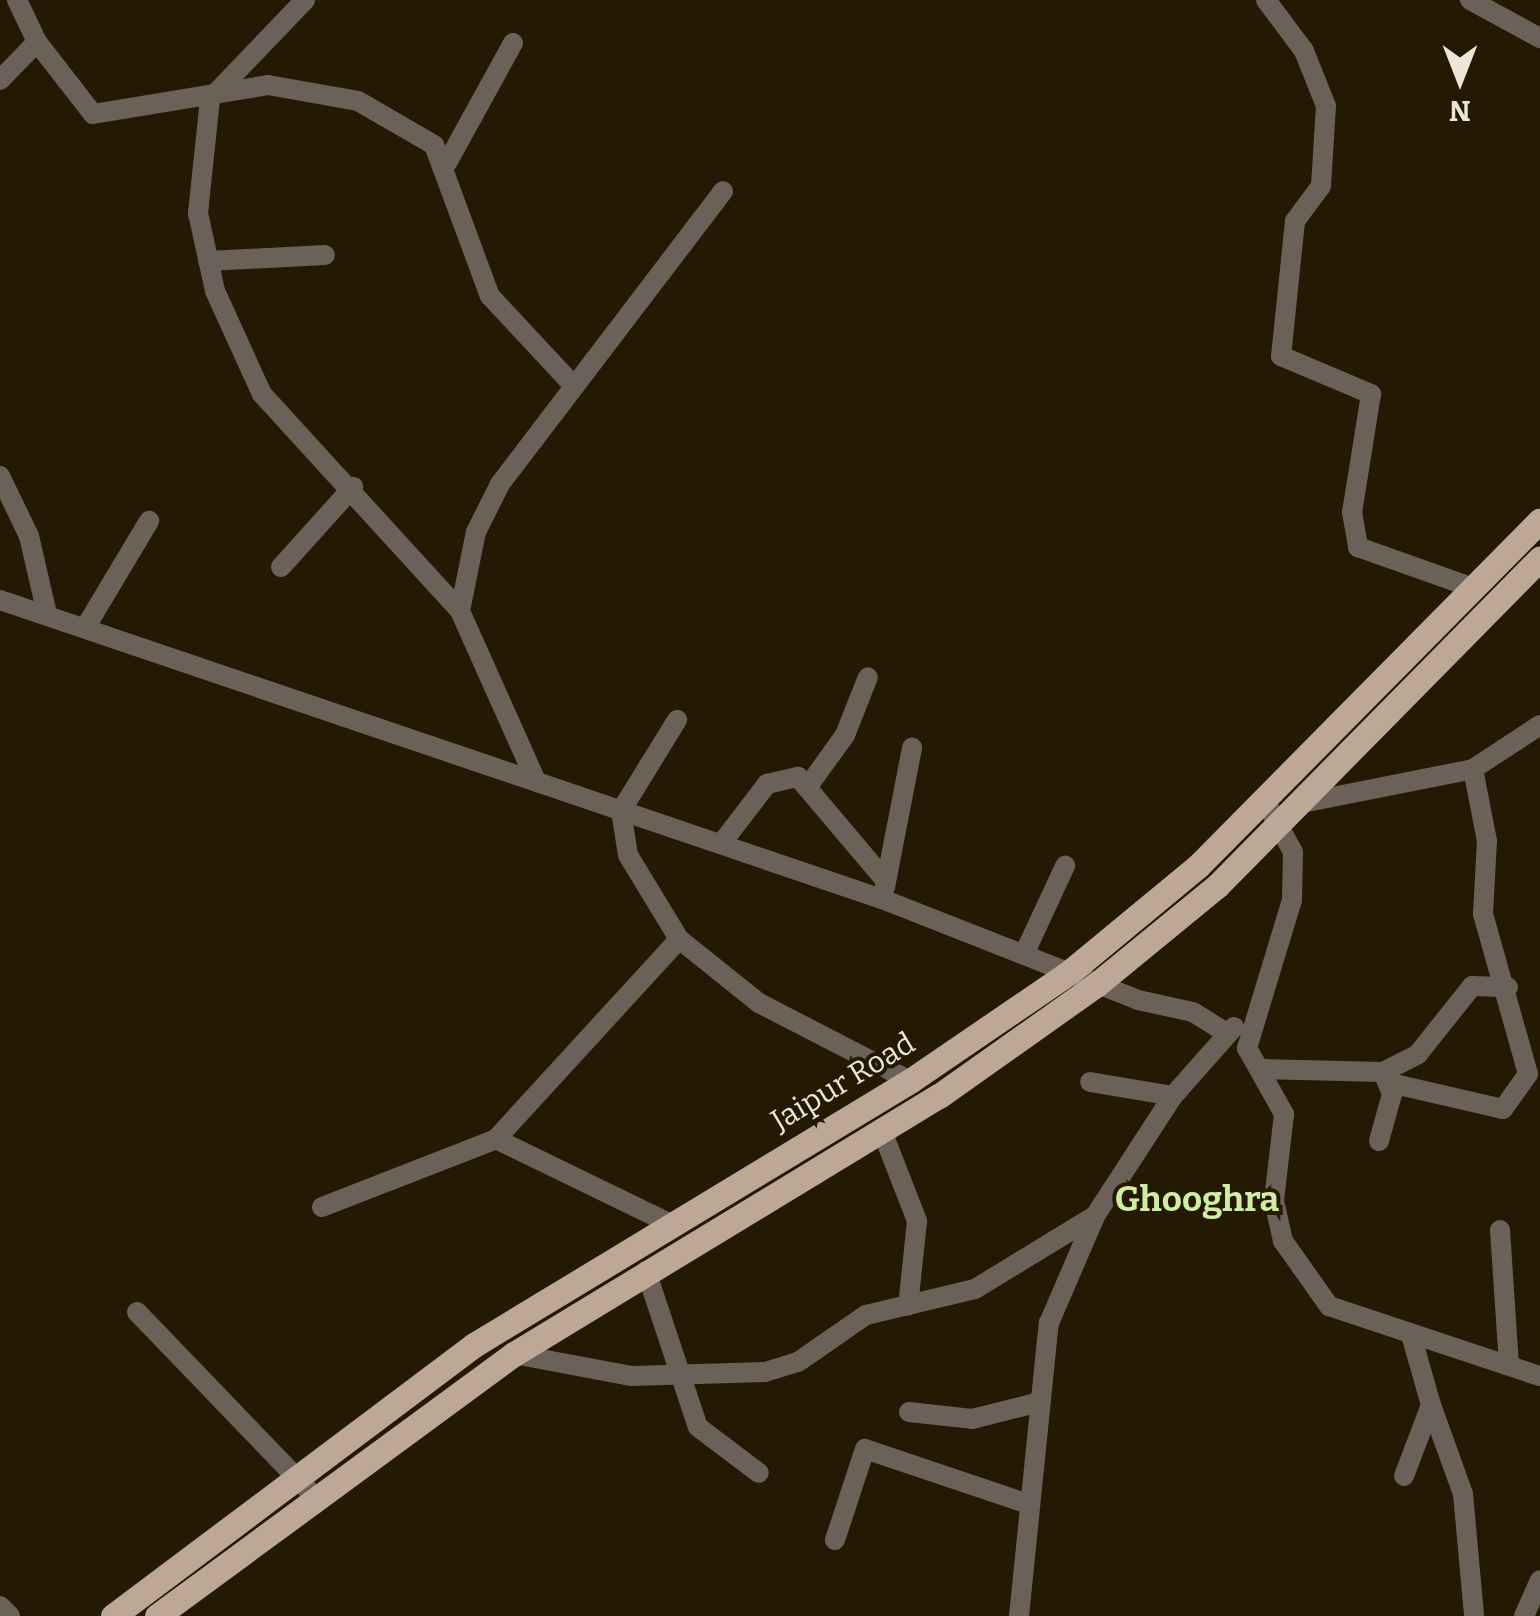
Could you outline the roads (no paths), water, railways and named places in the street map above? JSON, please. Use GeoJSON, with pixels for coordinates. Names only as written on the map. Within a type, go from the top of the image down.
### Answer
{"type":"FeatureCollection","features":[{"type":"Feature","properties":{"kind":"main road","name":"Jaipur Road"},"geometry":{"type":"LineString","coordinates":[[113,1616],[293,1475],[474,1345],[910,1081],[1071,971],[1272,812],[1302,803],[1532,561],[1540,520]]}},
{"type":"Feature","properties":{"kind":"main road","name":"Jaipur Road"},"geometry":{"type":"LineString","coordinates":[[156,1616],[312,1496],[514,1354],[882,1130],[1096,985],[1272,812],[1474,588],[1532,561]]}},
{"type":"Feature","properties":{"kind":"main road"},"geometry":{"type":"LineString","coordinates":[[663,1228],[670,1257]]}},
{"type":"Feature","properties":{"kind":"street"},"geometry":{"type":"LineString","coordinates":[[18,0],[37,42],[93,114],[210,99],[252,86],[326,91],[434,145],[447,163],[463,235],[490,296],[573,385]]}},
{"type":"Feature","properties":{"kind":"street"},"geometry":{"type":"LineString","coordinates":[[305,0],[210,99],[198,182],[208,261],[245,368],[460,611],[536,779]]}},
{"type":"Feature","properties":{"kind":"street"},"geometry":{"type":"LineString","coordinates":[[1266,0],[1304,51],[1326,106],[1321,186],[1294,221],[1280,356],[1371,394],[1352,512],[1358,548],[1474,588]]}},
{"type":"Feature","properties":{"kind":"street"},"geometry":{"type":"LineString","coordinates":[[1470,0],[1540,38]]}},
{"type":"Feature","properties":{"kind":"street"},"geometry":{"type":"LineString","coordinates":[[0,80],[37,42]]}},
{"type":"Feature","properties":{"kind":"street"},"geometry":{"type":"LineString","coordinates":[[447,163],[513,43]]}},
{"type":"Feature","properties":{"kind":"street"},"geometry":{"type":"LineString","coordinates":[[460,611],[484,512],[573,385],[723,191]]}},
{"type":"Feature","properties":{"kind":"street"},"geometry":{"type":"LineString","coordinates":[[208,261],[325,255]]}},
{"type":"Feature","properties":{"kind":"street"},"geometry":{"type":"LineString","coordinates":[[0,476],[29,536],[46,614]]}},
{"type":"Feature","properties":{"kind":"street"},"geometry":{"type":"LineString","coordinates":[[281,567],[353,487]]}},
{"type":"Feature","properties":{"kind":"street"},"geometry":{"type":"LineString","coordinates":[[85,628],[150,521]]}},
{"type":"Feature","properties":{"kind":"street"},"geometry":{"type":"LineString","coordinates":[[0,600],[721,844],[884,890],[1026,950],[1096,985],[1193,1012],[1226,1033]]}},
{"type":"Feature","properties":{"kind":"street"},"geometry":{"type":"LineString","coordinates":[[810,786],[846,735],[868,677]]}},
{"type":"Feature","properties":{"kind":"street"},"geometry":{"type":"LineString","coordinates":[[676,720],[621,811],[628,856],[679,939],[758,1003],[910,1081]]}},
{"type":"Feature","properties":{"kind":"street"},"geometry":{"type":"LineString","coordinates":[[1302,803],[1473,769],[1540,725]]}},
{"type":"Feature","properties":{"kind":"street"},"geometry":{"type":"LineString","coordinates":[[884,890],[912,748]]}},
{"type":"Feature","properties":{"kind":"street"},"geometry":{"type":"LineString","coordinates":[[1262,1069],[1387,1078],[1491,1110],[1512,1106],[1528,1074],[1508,986],[1484,914],[1485,811],[1473,769]]}},
{"type":"Feature","properties":{"kind":"street"},"geometry":{"type":"LineString","coordinates":[[721,844],[767,784],[785,775],[810,786],[884,890]]}},
{"type":"Feature","properties":{"kind":"street"},"geometry":{"type":"LineString","coordinates":[[1272,812],[1294,852],[1292,900],[1254,1009],[1247,1048],[1284,1114],[1274,1201],[1283,1240],[1330,1306],[1540,1376]]}},
{"type":"Feature","properties":{"kind":"street"},"geometry":{"type":"LineString","coordinates":[[1026,950],[1065,866]]}},
{"type":"Feature","properties":{"kind":"street"},"geometry":{"type":"LineString","coordinates":[[322,1207],[496,1139],[679,939]]}},
{"type":"Feature","properties":{"kind":"street"},"geometry":{"type":"LineString","coordinates":[[1379,1141],[1387,1078],[1418,1054],[1472,986],[1508,986]]}},
{"type":"Feature","properties":{"kind":"street"},"geometry":{"type":"LineString","coordinates":[[1019,1616],[1025,1503],[1048,1324],[1095,1216],[1173,1096],[1226,1033],[1254,1009]]}},
{"type":"Feature","properties":{"kind":"street"},"geometry":{"type":"LineString","coordinates":[[1090,1082],[1173,1096]]}},
{"type":"Feature","properties":{"kind":"street"},"geometry":{"type":"LineString","coordinates":[[882,1130],[917,1221],[908,1306]]}},
{"type":"Feature","properties":{"kind":"street"},"geometry":{"type":"LineString","coordinates":[[496,1139],[663,1228]]}},
{"type":"Feature","properties":{"kind":"street"},"geometry":{"type":"LineString","coordinates":[[514,1354],[676,1378],[765,1372],[798,1362],[866,1314],[976,1288],[1095,1216]]}},
{"type":"Feature","properties":{"kind":"street"},"geometry":{"type":"LineString","coordinates":[[1500,1230],[1509,1364]]}},
{"type":"Feature","properties":{"kind":"street"},"geometry":{"type":"LineString","coordinates":[[646,1271],[676,1378],[707,1440],[759,1474]]}},
{"type":"Feature","properties":{"kind":"street"},"geometry":{"type":"LineString","coordinates":[[136,1312],[312,1496]]}},
{"type":"Feature","properties":{"kind":"street"},"geometry":{"type":"LineString","coordinates":[[1411,1336],[1463,1494],[1474,1616]]}},
{"type":"Feature","properties":{"kind":"street"},"geometry":{"type":"LineString","coordinates":[[909,1412],[972,1420],[1036,1404]]}},
{"type":"Feature","properties":{"kind":"street"},"geometry":{"type":"LineString","coordinates":[[1404,1476],[1431,1406]]}},
{"type":"Feature","properties":{"kind":"street"},"geometry":{"type":"LineString","coordinates":[[835,1540],[865,1449],[1025,1503]]}},
{"type":"Feature","properties":{"kind":"street"},"geometry":{"type":"LineString","coordinates":[[1524,1616],[1540,1580]]}},
{"type":"Feature","properties":{"kind":"street"},"geometry":{"type":"LineString","coordinates":[[0,1606],[10,1616]]}},
{"type":"Feature","properties":{"kind":"district","name":"Ghooghra"},"geometry":{"type":"Point","coordinates":[1197,1199]}}]}
